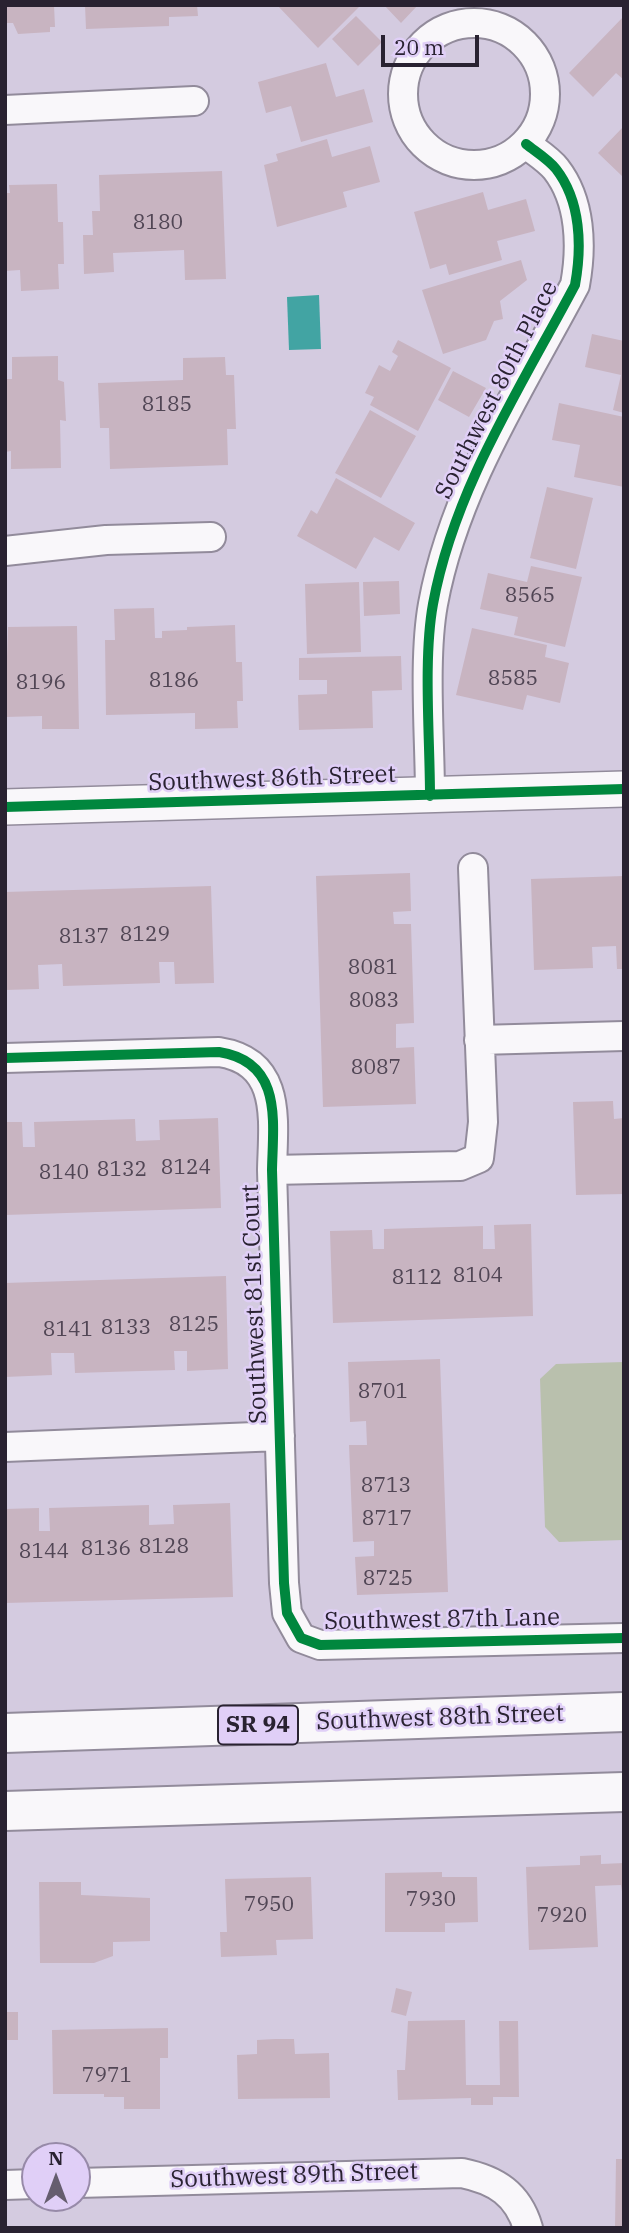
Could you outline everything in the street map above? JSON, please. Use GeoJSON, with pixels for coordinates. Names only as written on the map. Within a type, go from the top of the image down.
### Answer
{"type":"FeatureCollection","features":[{"type":"Feature","properties":{"kind":"main road","name":"Southwest 88th Street"},"geometry":{"type":"LineString","coordinates":[[5,1732],[624,1712]]}},
{"type":"Feature","properties":{"kind":"main road"},"geometry":{"type":"LineString","coordinates":[[5,1811],[624,1792]]}},
{"type":"Feature","properties":{"kind":"street"},"geometry":{"type":"LineString","coordinates":[[468,23],[490,24],[510,32],[527,45],[540,63],[546,84],[545,105],[539,126],[526,144],[508,158],[486,165],[462,165],[441,157],[422,143],[409,124],[402,102],[404,79],[412,57],[427,40],[447,28],[468,23]]}},
{"type":"Feature","properties":{"kind":"street"},"geometry":{"type":"LineString","coordinates":[[5,110],[194,101]]}},
{"type":"Feature","properties":{"kind":"street","name":"Southwest 80th Place"},"geometry":{"type":"LineString","coordinates":[[430,796],[432,619],[449,541],[468,487],[575,285],[578,266],[578,228],[567,188],[555,168],[526,144]]}},
{"type":"Feature","properties":{"kind":"street"},"geometry":{"type":"LineString","coordinates":[[5,551],[107,540],[211,537]]}},
{"type":"Feature","properties":{"kind":"street","name":"Southwest 86th Street"},"geometry":{"type":"LineString","coordinates":[[5,807],[624,789]]}},
{"type":"Feature","properties":{"kind":"street"},"geometry":{"type":"LineString","coordinates":[[272,1170],[451,1167],[475,1161],[482,1153],[473,868]]}},
{"type":"Feature","properties":{"kind":"street"},"geometry":{"type":"LineString","coordinates":[[479,1040],[624,1036]]}},
{"type":"Feature","properties":{"kind":"street","name":"Southwest 81st Court"},"geometry":{"type":"LineString","coordinates":[[5,1058],[209,1051],[237,1056],[255,1068],[272,1100],[280,1436]]}},
{"type":"Feature","properties":{"kind":"street"},"geometry":{"type":"LineString","coordinates":[[5,1447],[280,1436]]}},
{"type":"Feature","properties":{"kind":"street","name":"Southwest 87th Lane"},"geometry":{"type":"LineString","coordinates":[[280,1436],[285,1599],[296,1632],[308,1642],[320,1645],[624,1637]]}},
{"type":"Feature","properties":{"kind":"street","name":"Southwest 89th Street"},"geometry":{"type":"LineString","coordinates":[[91,2183],[443,2171],[478,2176],[507,2191],[517,2202],[528,2228]]}},
{"type":"Feature","properties":{"kind":"shaded area"},"geometry":{"type":"Polygon","coordinates":[[[319,295],[321,349],[289,350],[287,297],[319,295]]]}},
{"type":"Feature","properties":{"kind":"shaded area"},"geometry":{"type":"Polygon","coordinates":[[[624,1362],[624,1540],[559,1542],[545,1527],[540,1379],[556,1364],[624,1362]]]}},
{"type":"Feature","properties":{"kind":"building"},"geometry":{"type":"Polygon","coordinates":[[[5,5],[54,5],[55,27],[50,27],[50,32],[18,34],[13,23],[5,23],[5,5]]]}},
{"type":"Feature","properties":{"kind":"building"},"geometry":{"type":"Polygon","coordinates":[[[85,5],[197,5],[198,16],[169,17],[169,26],[86,29],[85,5]]]}},
{"type":"Feature","properties":{"kind":"building"},"geometry":{"type":"Polygon","coordinates":[[[277,5],[361,5],[318,48],[277,5]]]}},
{"type":"Feature","properties":{"kind":"building"},"geometry":{"type":"Polygon","coordinates":[[[384,5],[418,5],[401,23],[384,5]]]}},
{"type":"Feature","properties":{"kind":"building"},"geometry":{"type":"Polygon","coordinates":[[[356,16],[382,42],[358,66],[332,39],[356,16]]]}},
{"type":"Feature","properties":{"kind":"building"},"geometry":{"type":"Polygon","coordinates":[[[624,16],[624,80],[616,73],[593,97],[569,73],[624,16]]]}},
{"type":"Feature","properties":{"kind":"building"},"geometry":{"type":"Polygon","coordinates":[[[326,63],[336,97],[364,89],[373,122],[301,142],[291,106],[266,113],[258,82],[326,63]]]}},
{"type":"Feature","properties":{"kind":"building"},"geometry":{"type":"Polygon","coordinates":[[[624,126],[624,175],[622,176],[598,153],[624,126]]]}},
{"type":"Feature","properties":{"kind":"building"},"geometry":{"type":"Polygon","coordinates":[[[327,139],[332,157],[370,146],[380,182],[343,192],[347,207],[277,227],[264,165],[278,161],[276,154],[327,139]]]}},
{"type":"Feature","properties":{"kind":"building"},"geometry":{"type":"Polygon","coordinates":[[[222,171],[226,279],[185,280],[184,250],[113,253],[114,272],[84,274],[83,235],[93,235],[92,211],[100,211],[99,175],[222,171]]]}},
{"type":"Feature","properties":{"kind":"building"},"geometry":{"type":"Polygon","coordinates":[[[57,184],[58,222],[63,222],[64,264],[58,264],[59,289],[21,291],[20,270],[5,271],[5,193],[10,193],[9,185],[57,184]]]}},
{"type":"Feature","properties":{"kind":"building"},"geometry":{"type":"Polygon","coordinates":[[[483,192],[488,210],[526,199],[535,231],[497,241],[502,260],[449,275],[446,264],[430,269],[414,212],[483,192]]]}},
{"type":"Feature","properties":{"kind":"building"},"geometry":{"type":"Polygon","coordinates":[[[521,260],[527,280],[500,301],[503,319],[494,321],[486,340],[443,354],[422,290],[521,260]]]}},
{"type":"Feature","properties":{"kind":"building"},"geometry":{"type":"Polygon","coordinates":[[[592,334],[624,341],[624,413],[613,410],[621,375],[585,367],[592,334]]]}},
{"type":"Feature","properties":{"kind":"building"},"geometry":{"type":"Polygon","coordinates":[[[398,340],[451,368],[418,431],[370,405],[374,397],[365,393],[379,365],[390,371],[398,356],[392,352],[398,340]]]}},
{"type":"Feature","properties":{"kind":"building"},"geometry":{"type":"Polygon","coordinates":[[[58,356],[58,380],[64,382],[66,421],[60,420],[61,468],[11,469],[11,451],[5,452],[5,379],[12,379],[12,357],[58,356]]]}},
{"type":"Feature","properties":{"kind":"building"},"geometry":{"type":"Polygon","coordinates":[[[225,357],[226,375],[234,375],[236,429],[227,429],[228,465],[110,469],[109,428],[100,428],[98,383],[183,380],[183,358],[225,357]]]}},
{"type":"Feature","properties":{"kind":"building"},"geometry":{"type":"Polygon","coordinates":[[[453,371],[486,388],[469,417],[438,400],[453,371]]]}},
{"type":"Feature","properties":{"kind":"building"},"geometry":{"type":"Polygon","coordinates":[[[559,403],[624,417],[624,487],[574,477],[580,445],[552,440],[559,403]]]}},
{"type":"Feature","properties":{"kind":"building"},"geometry":{"type":"Polygon","coordinates":[[[370,410],[416,436],[381,498],[335,473],[370,410]]]}},
{"type":"Feature","properties":{"kind":"building"},"geometry":{"type":"Polygon","coordinates":[[[336,478],[415,523],[399,551],[374,537],[356,569],[297,536],[311,510],[317,514],[336,478]]]}},
{"type":"Feature","properties":{"kind":"building"},"geometry":{"type":"Polygon","coordinates":[[[547,487],[593,498],[576,569],[530,558],[547,487]]]}},
{"type":"Feature","properties":{"kind":"building"},"geometry":{"type":"Polygon","coordinates":[[[531,566],[582,577],[565,647],[514,635],[518,617],[480,609],[488,573],[527,582],[531,566]]]}},
{"type":"Feature","properties":{"kind":"building"},"geometry":{"type":"Polygon","coordinates":[[[399,581],[400,614],[364,616],[363,582],[399,581]]]}},
{"type":"Feature","properties":{"kind":"building"},"geometry":{"type":"Polygon","coordinates":[[[359,582],[361,652],[307,654],[305,584],[359,582]]]}},
{"type":"Feature","properties":{"kind":"building"},"geometry":{"type":"Polygon","coordinates":[[[154,608],[155,638],[162,638],[162,631],[235,625],[236,662],[242,662],[243,701],[237,701],[238,728],[195,729],[195,713],[106,715],[105,640],[115,640],[114,609],[154,608]]]}},
{"type":"Feature","properties":{"kind":"building"},"geometry":{"type":"Polygon","coordinates":[[[77,626],[79,729],[42,729],[42,716],[5,717],[8,627],[77,626]]]}},
{"type":"Feature","properties":{"kind":"building"},"geometry":{"type":"Polygon","coordinates":[[[472,628],[547,645],[545,657],[569,663],[560,703],[527,695],[523,710],[456,695],[472,628]]]}},
{"type":"Feature","properties":{"kind":"building"},"geometry":{"type":"Polygon","coordinates":[[[401,656],[402,690],[372,691],[373,728],[299,730],[298,695],[327,694],[327,680],[299,680],[299,658],[401,656]]]}},
{"type":"Feature","properties":{"kind":"building"},"geometry":{"type":"Polygon","coordinates":[[[410,873],[411,911],[393,912],[394,924],[411,924],[414,1023],[396,1024],[396,1048],[414,1047],[416,1104],[323,1107],[316,876],[410,873]]]}},
{"type":"Feature","properties":{"kind":"building"},"geometry":{"type":"Polygon","coordinates":[[[624,876],[624,969],[617,969],[616,946],[592,947],[593,968],[534,970],[531,879],[624,876]]]}},
{"type":"Feature","properties":{"kind":"building"},"geometry":{"type":"Polygon","coordinates":[[[211,886],[214,983],[175,984],[174,962],[159,962],[160,983],[63,986],[62,964],[38,965],[39,989],[5,990],[5,892],[211,886]]]}},
{"type":"Feature","properties":{"kind":"building"},"geometry":{"type":"Polygon","coordinates":[[[613,1101],[614,1119],[624,1118],[624,1194],[576,1195],[573,1102],[613,1101]]]}},
{"type":"Feature","properties":{"kind":"building"},"geometry":{"type":"Polygon","coordinates":[[[218,1118],[221,1208],[5,1215],[5,1122],[22,1122],[23,1147],[35,1147],[34,1122],[135,1119],[136,1141],[160,1140],[159,1120],[218,1118]]]}},
{"type":"Feature","properties":{"kind":"building"},"geometry":{"type":"Polygon","coordinates":[[[531,1224],[533,1316],[333,1323],[330,1231],[372,1230],[373,1249],[384,1249],[384,1229],[483,1226],[483,1249],[495,1249],[494,1225],[531,1224]]]}},
{"type":"Feature","properties":{"kind":"building"},"geometry":{"type":"Polygon","coordinates":[[[226,1276],[228,1369],[187,1371],[187,1351],[174,1351],[175,1370],[75,1373],[74,1353],[51,1353],[52,1375],[5,1377],[5,1283],[226,1276]]]}},
{"type":"Feature","properties":{"kind":"building"},"geometry":{"type":"Polygon","coordinates":[[[440,1359],[448,1592],[357,1595],[355,1557],[374,1556],[374,1541],[353,1542],[349,1445],[367,1445],[366,1421],[350,1422],[348,1362],[440,1359]]]}},
{"type":"Feature","properties":{"kind":"building"},"geometry":{"type":"Polygon","coordinates":[[[230,1503],[233,1597],[5,1603],[5,1509],[39,1508],[39,1531],[50,1531],[49,1508],[149,1505],[149,1525],[174,1524],[173,1505],[230,1503]]]}},
{"type":"Feature","properties":{"kind":"building"},"geometry":{"type":"Polygon","coordinates":[[[601,1855],[601,1864],[624,1863],[624,1905],[621,1885],[595,1886],[598,1947],[529,1950],[526,1867],[580,1865],[580,1856],[601,1855]]]}},
{"type":"Feature","properties":{"kind":"building"},"geometry":{"type":"Polygon","coordinates":[[[442,1872],[442,1877],[477,1877],[478,1922],[445,1923],[445,1932],[385,1932],[385,1873],[442,1872]]]}},
{"type":"Feature","properties":{"kind":"building"},"geometry":{"type":"Polygon","coordinates":[[[311,1877],[313,1939],[276,1940],[277,1955],[221,1957],[220,1932],[227,1932],[225,1879],[311,1877]]]}},
{"type":"Feature","properties":{"kind":"building"},"geometry":{"type":"Polygon","coordinates":[[[39,1882],[81,1882],[81,1895],[150,1898],[150,1941],[113,1942],[113,1956],[94,1963],[40,1963],[39,1882]]]}},
{"type":"Feature","properties":{"kind":"building"},"geometry":{"type":"Polygon","coordinates":[[[396,1988],[412,1992],[406,2016],[391,2012],[396,1988]]]}},
{"type":"Feature","properties":{"kind":"building"},"geometry":{"type":"Polygon","coordinates":[[[5,2012],[18,2012],[18,2040],[5,2040],[5,2012]]]}},
{"type":"Feature","properties":{"kind":"building"},"geometry":{"type":"Polygon","coordinates":[[[465,2020],[466,2085],[500,2085],[499,2021],[518,2021],[519,2097],[493,2097],[493,2105],[471,2105],[471,2098],[398,2100],[397,2070],[405,2070],[408,2021],[465,2020]]]}},
{"type":"Feature","properties":{"kind":"building"},"geometry":{"type":"Polygon","coordinates":[[[168,2028],[168,2058],[160,2058],[160,2109],[124,2109],[124,2097],[104,2097],[104,2094],[53,2094],[52,2030],[168,2028]]]}},
{"type":"Feature","properties":{"kind":"building"},"geometry":{"type":"Polygon","coordinates":[[[294,2039],[295,2054],[329,2053],[330,2098],[238,2099],[237,2055],[257,2054],[257,2040],[294,2039]]]}},
{"type":"Feature","properties":{"kind":"building"},"geometry":{"type":"Polygon","coordinates":[[[616,2159],[624,2159],[624,2228],[615,2228],[616,2159]]]}},
{"type":"Feature","properties":{"kind":"cycle path"},"geometry":{"type":"LineString","coordinates":[[430,796],[428,649],[433,604],[443,561],[473,479],[512,400],[575,285],[579,240],[570,195],[556,169],[526,144]]}},
{"type":"Feature","properties":{"kind":"cycle path"},"geometry":{"type":"LineString","coordinates":[[5,807],[624,789]]}},
{"type":"Feature","properties":{"kind":"cycle path"},"geometry":{"type":"LineString","coordinates":[[5,1058],[219,1052],[240,1058],[254,1068],[264,1081],[273,1114],[272,1170],[284,1583],[287,1613],[301,1638],[320,1645],[624,1638]]}}]}
